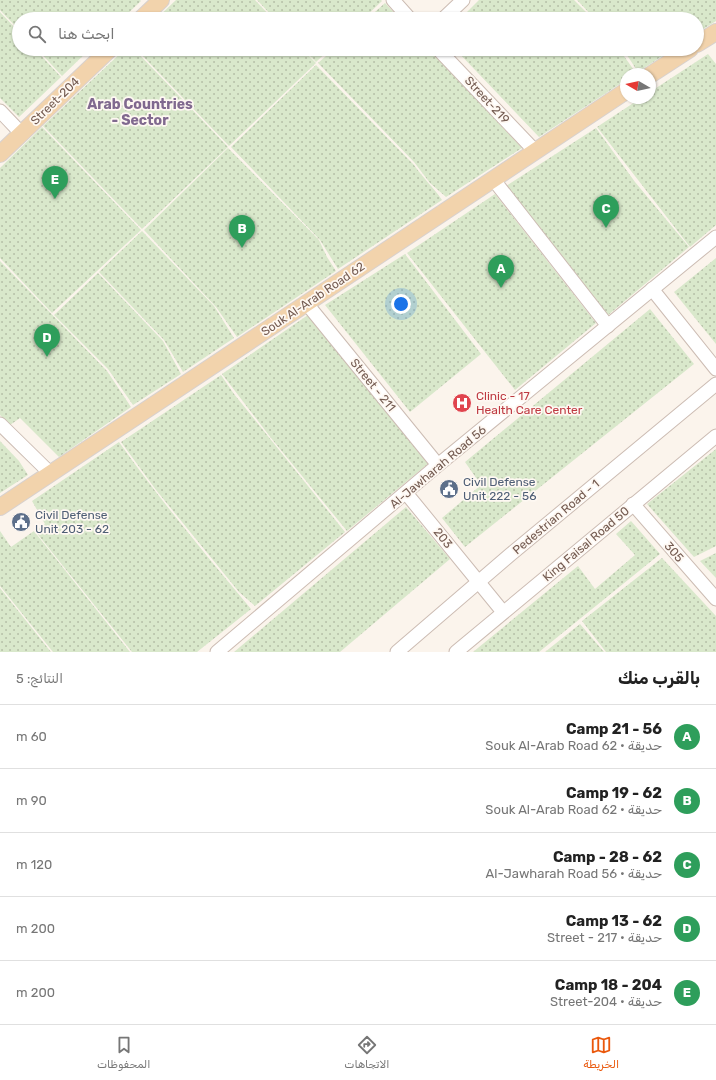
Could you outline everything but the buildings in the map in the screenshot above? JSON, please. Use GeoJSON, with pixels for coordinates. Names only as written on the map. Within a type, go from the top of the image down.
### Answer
{"type":"FeatureCollection","features":[{"type":"Feature","properties":{"kind":"main road"},"geometry":{"type":"LineString","coordinates":[[148,12],[161,0]]}},
{"type":"Feature","properties":{"kind":"main road"},"geometry":{"type":"LineString","coordinates":[[704,40],[716,32]]}},
{"type":"Feature","properties":{"kind":"main road","name":"Street-204"},"geometry":{"type":"LineString","coordinates":[[0,154],[103,56]]}},
{"type":"Feature","properties":{"kind":"main road"},"geometry":{"type":"LineString","coordinates":[[656,71],[679,56]]}},
{"type":"Feature","properties":{"kind":"main road","name":"Souk Al-Arab Road 62"},"geometry":{"type":"LineString","coordinates":[[0,507],[620,95]]}},
{"type":"Feature","properties":{"kind":"street"},"geometry":{"type":"LineString","coordinates":[[393,0],[404,12]]}},
{"type":"Feature","properties":{"kind":"street"},"geometry":{"type":"LineString","coordinates":[[450,12],[463,0]]}},
{"type":"Feature","properties":{"kind":"street","name":"Street-219"},"geometry":{"type":"LineString","coordinates":[[445,56],[535,151]]}},
{"type":"Feature","properties":{"kind":"street"},"geometry":{"type":"LineString","coordinates":[[0,111],[21,134]]}},
{"type":"Feature","properties":{"kind":"street"},"geometry":{"type":"LineString","coordinates":[[493,180],[608,326]]}},
{"type":"Feature","properties":{"kind":"street","name":"Al-Jawharah Road 56"},"geometry":{"type":"LineString","coordinates":[[217,652],[438,466],[716,236]]}},
{"type":"Feature","properties":{"kind":"street"},"geometry":{"type":"LineString","coordinates":[[652,289],[716,369]]}},
{"type":"Feature","properties":{"kind":"street","name":"Street - 211"},"geometry":{"type":"LineString","coordinates":[[307,304],[438,466]]}},
{"type":"Feature","properties":{"kind":"street","name":"Pedestrian Road - 1"},"geometry":{"type":"LineString","coordinates":[[397,652],[716,384]]}},
{"type":"Feature","properties":{"kind":"street"},"geometry":{"type":"LineString","coordinates":[[0,424],[50,473]]}},
{"type":"Feature","properties":{"kind":"street","name":"King Faisal Road 50"},"geometry":{"type":"LineString","coordinates":[[456,652],[716,436]]}},
{"type":"Feature","properties":{"kind":"street","name":"203"},"geometry":{"type":"LineString","coordinates":[[406,493],[503,612]]}},
{"type":"Feature","properties":{"kind":"street","name":"305"},"geometry":{"type":"LineString","coordinates":[[633,504],[716,599]]}},
{"type":"Feature","properties":{"kind":"green space"},"geometry":{"type":"Polygon","coordinates":[[[0,0],[141,1],[129,12],[12,12],[12,23],[0,10],[0,0]]]}},
{"type":"Feature","properties":{"kind":"green space"},"geometry":{"type":"Polygon","coordinates":[[[176,0],[255,0],[266,12],[163,12],[176,0]]]}},
{"type":"Feature","properties":{"kind":"green space"},"geometry":{"type":"Polygon","coordinates":[[[257,0],[382,1],[370,12],[268,12],[257,0]]]}},
{"type":"Feature","properties":{"kind":"green space"},"geometry":{"type":"Polygon","coordinates":[[[479,0],[574,0],[586,12],[467,12],[479,0]]]}},
{"type":"Feature","properties":{"kind":"green space"},"geometry":{"type":"Polygon","coordinates":[[[577,0],[716,0],[716,21],[704,29],[704,12],[588,12],[577,0]]]}},
{"type":"Feature","properties":{"kind":"green space"},"geometry":{"type":"Polygon","coordinates":[[[385,3],[393,12],[375,12],[385,3]]]}},
{"type":"Feature","properties":{"kind":"green space"},"geometry":{"type":"Polygon","coordinates":[[[0,12],[12,25],[12,56],[42,56],[61,77],[19,117],[0,98],[0,12]]]}},
{"type":"Feature","properties":{"kind":"green space"},"geometry":{"type":"Polygon","coordinates":[[[708,54],[716,64],[716,225],[690,247],[597,127],[632,104],[656,104],[656,88],[708,54]]]}},
{"type":"Feature","properties":{"kind":"green space"},"geometry":{"type":"Polygon","coordinates":[[[43,56],[83,56],[62,76],[43,56]]]}},
{"type":"Feature","properties":{"kind":"green space"},"geometry":{"type":"Polygon","coordinates":[[[118,56],[141,56],[228,147],[142,229],[43,126],[118,56]]]}},
{"type":"Feature","properties":{"kind":"green space"},"geometry":{"type":"Polygon","coordinates":[[[143,56],[309,56],[316,63],[229,146],[143,56]]]}},
{"type":"Feature","properties":{"kind":"green space"},"geometry":{"type":"Polygon","coordinates":[[[310,56],[322,56],[316,62],[310,56]]]}},
{"type":"Feature","properties":{"kind":"green space"},"geometry":{"type":"Polygon","coordinates":[[[326,56],[436,56],[522,148],[446,197],[430,183],[414,162],[318,63],[326,56]]]}},
{"type":"Feature","properties":{"kind":"green space"},"geometry":{"type":"Polygon","coordinates":[[[462,56],[624,56],[632,68],[620,68],[620,84],[539,137],[462,56]]]}},
{"type":"Feature","properties":{"kind":"green space"},"geometry":{"type":"Polygon","coordinates":[[[628,56],[662,56],[644,68],[635,68],[628,56]]]}},
{"type":"Feature","properties":{"kind":"green space"},"geometry":{"type":"Polygon","coordinates":[[[316,65],[414,165],[442,200],[338,269],[320,240],[231,147],[316,65]]]}},
{"type":"Feature","properties":{"kind":"green space"},"geometry":{"type":"Polygon","coordinates":[[[42,127],[141,230],[52,313],[0,258],[0,168],[42,127]]]}},
{"type":"Feature","properties":{"kind":"green space"},"geometry":{"type":"Polygon","coordinates":[[[596,128],[635,182],[689,247],[607,316],[506,186],[596,128]]]}},
{"type":"Feature","properties":{"kind":"green space"},"geometry":{"type":"Polygon","coordinates":[[[228,148],[319,240],[336,271],[237,337],[216,307],[144,230],[228,148]]]}},
{"type":"Feature","properties":{"kind":"green space"},"geometry":{"type":"Polygon","coordinates":[[[495,194],[596,323],[515,390],[407,253],[495,194]]]}},
{"type":"Feature","properties":{"kind":"green space"},"geometry":{"type":"Polygon","coordinates":[[[142,231],[214,306],[234,338],[183,372],[164,340],[99,272],[142,231]]]}},
{"type":"Feature","properties":{"kind":"green space"},"geometry":{"type":"Polygon","coordinates":[[[405,254],[481,354],[410,412],[325,305],[405,254]]]}},
{"type":"Feature","properties":{"kind":"green space"},"geometry":{"type":"Polygon","coordinates":[[[716,258],[716,344],[674,292],[716,258]]]}},
{"type":"Feature","properties":{"kind":"green space"},"geometry":{"type":"Polygon","coordinates":[[[0,261],[107,371],[131,407],[59,457],[20,418],[10,425],[0,415],[0,261]]]}},
{"type":"Feature","properties":{"kind":"green space"},"geometry":{"type":"Polygon","coordinates":[[[98,273],[163,341],[181,374],[133,405],[108,369],[54,315],[98,273]]]}},
{"type":"Feature","properties":{"kind":"green space"},"geometry":{"type":"Polygon","coordinates":[[[650,309],[694,364],[465,547],[442,518],[481,485],[465,462],[650,309]]]}},
{"type":"Feature","properties":{"kind":"green space"},"geometry":{"type":"Polygon","coordinates":[[[308,315],[430,462],[347,531],[271,438],[222,374],[308,315]]]}},
{"type":"Feature","properties":{"kind":"green space"},"geometry":{"type":"Polygon","coordinates":[[[221,375],[234,394],[345,532],[255,606],[239,592],[156,490],[121,442],[221,375]]]}},
{"type":"Feature","properties":{"kind":"green space"},"geometry":{"type":"Polygon","coordinates":[[[0,441],[19,461],[28,475],[0,493],[0,441]]]}},
{"type":"Feature","properties":{"kind":"green space"},"geometry":{"type":"Polygon","coordinates":[[[119,442],[200,548],[251,609],[197,652],[132,652],[35,531],[45,524],[32,501],[119,442]]]}},
{"type":"Feature","properties":{"kind":"green space"},"geometry":{"type":"Polygon","coordinates":[[[716,449],[716,546],[694,557],[647,504],[716,449]]]}},
{"type":"Feature","properties":{"kind":"green space"},"geometry":{"type":"Polygon","coordinates":[[[406,507],[450,559],[340,652],[234,652],[406,507]]]}},
{"type":"Feature","properties":{"kind":"green space"},"geometry":{"type":"Polygon","coordinates":[[[631,521],[660,554],[539,652],[473,652],[578,566],[595,589],[635,555],[616,534],[631,521]]]}},
{"type":"Feature","properties":{"kind":"green space"},"geometry":{"type":"Polygon","coordinates":[[[0,531],[11,547],[34,531],[130,652],[53,652],[0,586],[0,531]]]}},
{"type":"Feature","properties":{"kind":"green space"},"geometry":{"type":"Polygon","coordinates":[[[716,553],[716,578],[700,561],[716,553]]]}},
{"type":"Feature","properties":{"kind":"green space"},"geometry":{"type":"Polygon","coordinates":[[[662,558],[716,616],[716,652],[606,652],[582,621],[662,558]]]}},
{"type":"Feature","properties":{"kind":"green space"},"geometry":{"type":"Polygon","coordinates":[[[0,588],[51,652],[0,652],[0,588]]]}},
{"type":"Feature","properties":{"kind":"green space"},"geometry":{"type":"Polygon","coordinates":[[[580,624],[604,652],[545,652],[580,624]]]}},
{"type":"Feature","properties":{"kind":"place","name":"Camp 18 - 204"},"geometry":{"type":"Point","coordinates":[55,199]}},
{"type":"Feature","properties":{"kind":"place","name":"Camp - 28 - 62"},"geometry":{"type":"Point","coordinates":[606,228]}},
{"type":"Feature","properties":{"kind":"place","name":"Camp 19 - 62"},"geometry":{"type":"Point","coordinates":[242,248]}},
{"type":"Feature","properties":{"kind":"place","name":"Camp 21 - 56"},"geometry":{"type":"Point","coordinates":[501,288]}},
{"type":"Feature","properties":{"kind":"place","name":"Camp 13 - 62"},"geometry":{"type":"Point","coordinates":[47,357]}},
{"type":"Feature","properties":{"kind":"place","name":"Clinic - 17 Health Care Center"},"geometry":{"type":"Point","coordinates":[462,403]}},
{"type":"Feature","properties":{"kind":"place","name":"Civil Defense Unit 222 - 56"},"geometry":{"type":"Point","coordinates":[449,489]}},
{"type":"Feature","properties":{"kind":"place","name":"Civil Defense Unit 203 - 62"},"geometry":{"type":"Point","coordinates":[21,522]}},
{"type":"Feature","properties":{"kind":"district","name":"Arab Countries - Sector"},"geometry":{"type":"Point","coordinates":[140,112]}}]}
